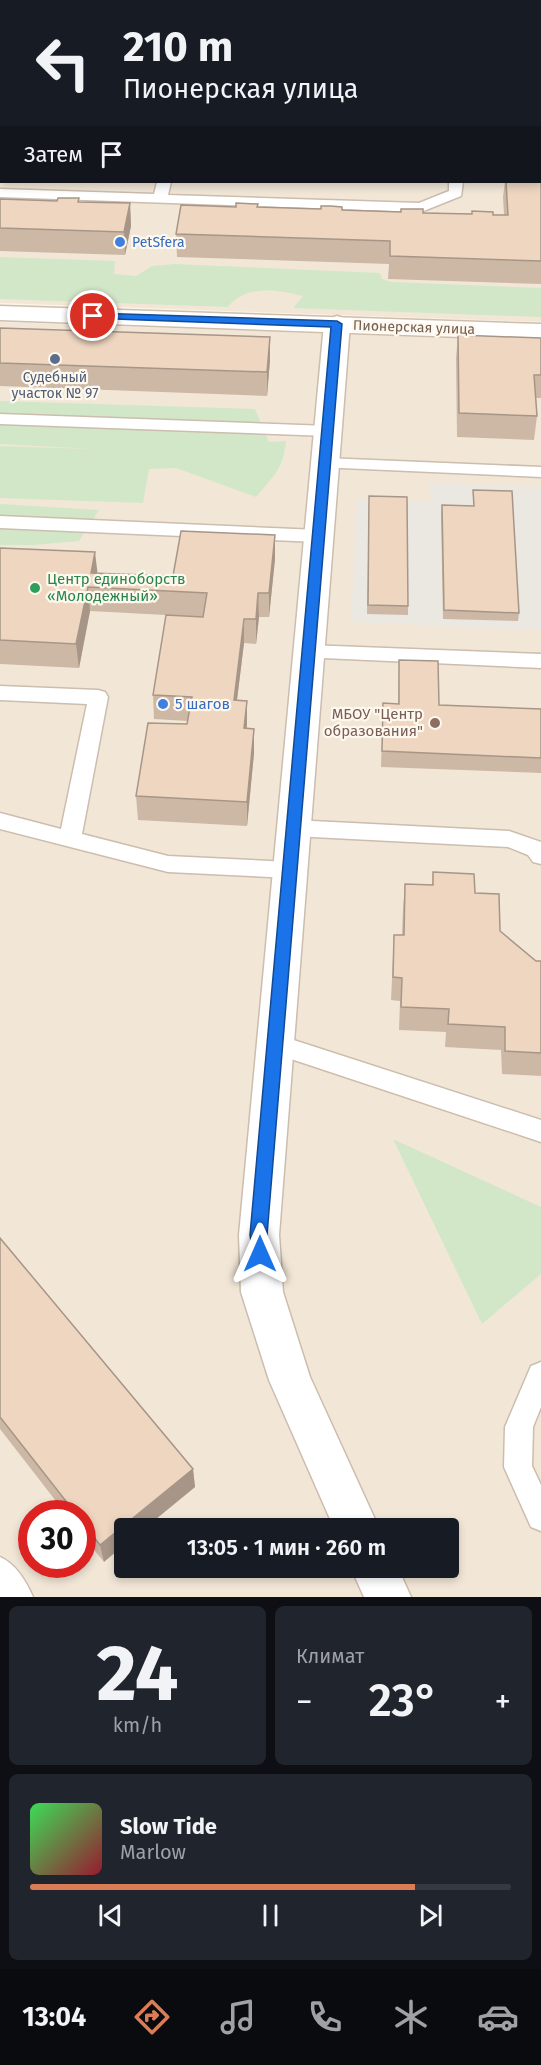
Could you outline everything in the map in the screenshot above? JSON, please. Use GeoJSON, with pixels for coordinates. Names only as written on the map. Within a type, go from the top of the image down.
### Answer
{"type":"FeatureCollection","features":[{"type":"Feature","properties":{"kind":"street","name":"Пионерская улица"},"geometry":{"type":"LineString","coordinates":[[0,313],[541,332]]}},
{"type":"Feature","properties":{"kind":"street"},"geometry":{"type":"LineString","coordinates":[[337,324],[259,1235],[262,1292],[290,1380],[352,1518]]}},
{"type":"Feature","properties":{"kind":"street"},"geometry":{"type":"LineString","coordinates":[[379,1578],[388,1597]]}},
{"type":"Feature","properties":{"kind":"lane"},"geometry":{"type":"LineString","coordinates":[[160,199],[164,183]]}},
{"type":"Feature","properties":{"kind":"lane"},"geometry":{"type":"LineString","coordinates":[[0,193],[421,208],[456,193],[456,183]]}},
{"type":"Feature","properties":{"kind":"lane"},"geometry":{"type":"LineString","coordinates":[[0,419],[326,447],[541,472]]}},
{"type":"Feature","properties":{"kind":"lane"},"geometry":{"type":"LineString","coordinates":[[0,522],[318,537]]}},
{"type":"Feature","properties":{"kind":"lane"},"geometry":{"type":"LineString","coordinates":[[308,652],[541,661]]}},
{"type":"Feature","properties":{"kind":"lane"},"geometry":{"type":"LineString","coordinates":[[0,693],[98,697],[70,839]]}},
{"type":"Feature","properties":{"kind":"lane"},"geometry":{"type":"LineString","coordinates":[[0,821],[168,864],[290,870]]}},
{"type":"Feature","properties":{"kind":"lane"},"geometry":{"type":"LineString","coordinates":[[293,828],[509,839],[536,849],[541,856]]}},
{"type":"Feature","properties":{"kind":"lane"},"geometry":{"type":"LineString","coordinates":[[275,1044],[541,1131]]}},
{"type":"Feature","properties":{"kind":"lane"},"geometry":{"type":"LineString","coordinates":[[541,1376],[519,1427],[518,1467],[541,1517]]}},
{"type":"Feature","properties":{"kind":"lane"},"geometry":{"type":"LineString","coordinates":[[0,1572],[18,1597]]}},
{"type":"Feature","properties":{"kind":"shaded area"},"geometry":{"type":"Polygon","coordinates":[[[0,183],[541,183],[541,322],[0,303],[0,183]]]}},
{"type":"Feature","properties":{"kind":"shaded area"},"geometry":{"type":"Polygon","coordinates":[[[0,322],[541,341],[541,1597],[0,1597],[0,322]]]}},
{"type":"Feature","properties":{"kind":"shaded area"},"geometry":{"type":"Polygon","coordinates":[[[429,483],[541,487],[541,630],[351,622],[357,499],[429,502],[429,483]]]}},
{"type":"Feature","properties":{"kind":"green space"},"geometry":{"type":"Polygon","coordinates":[[[0,257],[115,261],[114,274],[136,276],[152,266],[175,264],[380,273],[382,279],[392,282],[541,288],[541,317],[293,308],[303,296],[273,291],[244,295],[228,307],[0,299],[0,257]]]}},
{"type":"Feature","properties":{"kind":"green space"},"geometry":{"type":"Polygon","coordinates":[[[0,401],[255,409],[269,442],[286,441],[285,450],[277,472],[256,497],[176,468],[149,469],[143,503],[0,498],[0,446],[93,449],[0,444],[0,401]]]}},
{"type":"Feature","properties":{"kind":"green space"},"geometry":{"type":"Polygon","coordinates":[[[0,504],[99,510],[79,541],[0,545],[0,504]]]}},
{"type":"Feature","properties":{"kind":"green space"},"geometry":{"type":"Polygon","coordinates":[[[393,1139],[541,1207],[541,1274],[482,1324],[393,1139]]]}},
{"type":"Feature","properties":{"kind":"building"},"geometry":{"type":"Polygon","coordinates":[[[506,183],[541,183],[541,261],[390,256],[390,241],[176,234],[181,205],[236,207],[236,203],[258,204],[257,207],[321,209],[321,206],[331,206],[342,207],[342,210],[401,212],[401,209],[423,209],[423,213],[472,214],[472,211],[508,215],[506,183]]]}},
{"type":"Feature","properties":{"kind":"building"},"geometry":{"type":"Polygon","coordinates":[[[58,198],[79,198],[78,202],[130,203],[124,232],[0,228],[0,199],[57,201],[58,198]]]}},
{"type":"Feature","properties":{"kind":"building"},"geometry":{"type":"Polygon","coordinates":[[[0,328],[270,337],[267,372],[0,363],[0,328]]]}},
{"type":"Feature","properties":{"kind":"building"},"geometry":{"type":"Polygon","coordinates":[[[458,335],[541,338],[541,375],[534,375],[537,416],[459,413],[458,335]]]}},
{"type":"Feature","properties":{"kind":"building"},"geometry":{"type":"Polygon","coordinates":[[[473,490],[512,491],[519,613],[444,610],[442,505],[474,506],[473,490]]]}},
{"type":"Feature","properties":{"kind":"building"},"geometry":{"type":"Polygon","coordinates":[[[369,496],[407,497],[408,606],[368,605],[369,496]]]}},
{"type":"Feature","properties":{"kind":"building"},"geometry":{"type":"Polygon","coordinates":[[[181,531],[275,535],[269,593],[258,593],[256,619],[244,619],[234,700],[247,701],[244,728],[254,729],[247,802],[136,796],[148,723],[187,724],[192,697],[153,695],[166,615],[203,617],[207,593],[88,587],[76,644],[0,640],[0,548],[95,552],[91,573],[173,576],[181,531]]]}},
{"type":"Feature","properties":{"kind":"building","name":"МБОУ \"Центр образования\""},"geometry":{"type":"Polygon","coordinates":[[[399,660],[438,661],[439,705],[541,709],[541,758],[382,751],[383,703],[399,704],[399,660]]]}},
{"type":"Feature","properties":{"kind":"building"},"geometry":{"type":"Polygon","coordinates":[[[433,872],[474,874],[475,893],[499,894],[500,931],[536,961],[541,961],[541,1053],[505,1051],[505,1027],[448,1024],[449,1009],[401,1007],[402,978],[393,977],[394,935],[404,935],[405,884],[433,885],[433,872]]]}},
{"type":"Feature","properties":{"kind":"building"},"geometry":{"type":"Polygon","coordinates":[[[0,1238],[193,1469],[133,1518],[114,1518],[114,1534],[100,1545],[96,1540],[96,1500],[65,1500],[0,1417],[0,1238]]]}},
{"type":"Feature","properties":{"kind":"place","name":"PetSfera"},"geometry":{"type":"Point","coordinates":[120,242]}},
{"type":"Feature","properties":{"kind":"place","name":"Судебный участок № 97"},"geometry":{"type":"Point","coordinates":[55,359]}},
{"type":"Feature","properties":{"kind":"place","name":"Центр единоборств «Молодежный»"},"geometry":{"type":"Point","coordinates":[35,588]}},
{"type":"Feature","properties":{"kind":"place","name":"5 шагов"},"geometry":{"type":"Point","coordinates":[163,704]}},
{"type":"Feature","properties":{"kind":"place","name":"МБОУ \"Центр образования\""},"geometry":{"type":"Point","coordinates":[435,723]}},
{"type":"Feature","properties":{"kind":"route"},"geometry":{"type":"LineString","coordinates":[[93,316],[337,324],[259,1235],[260,1254]]}}]}
